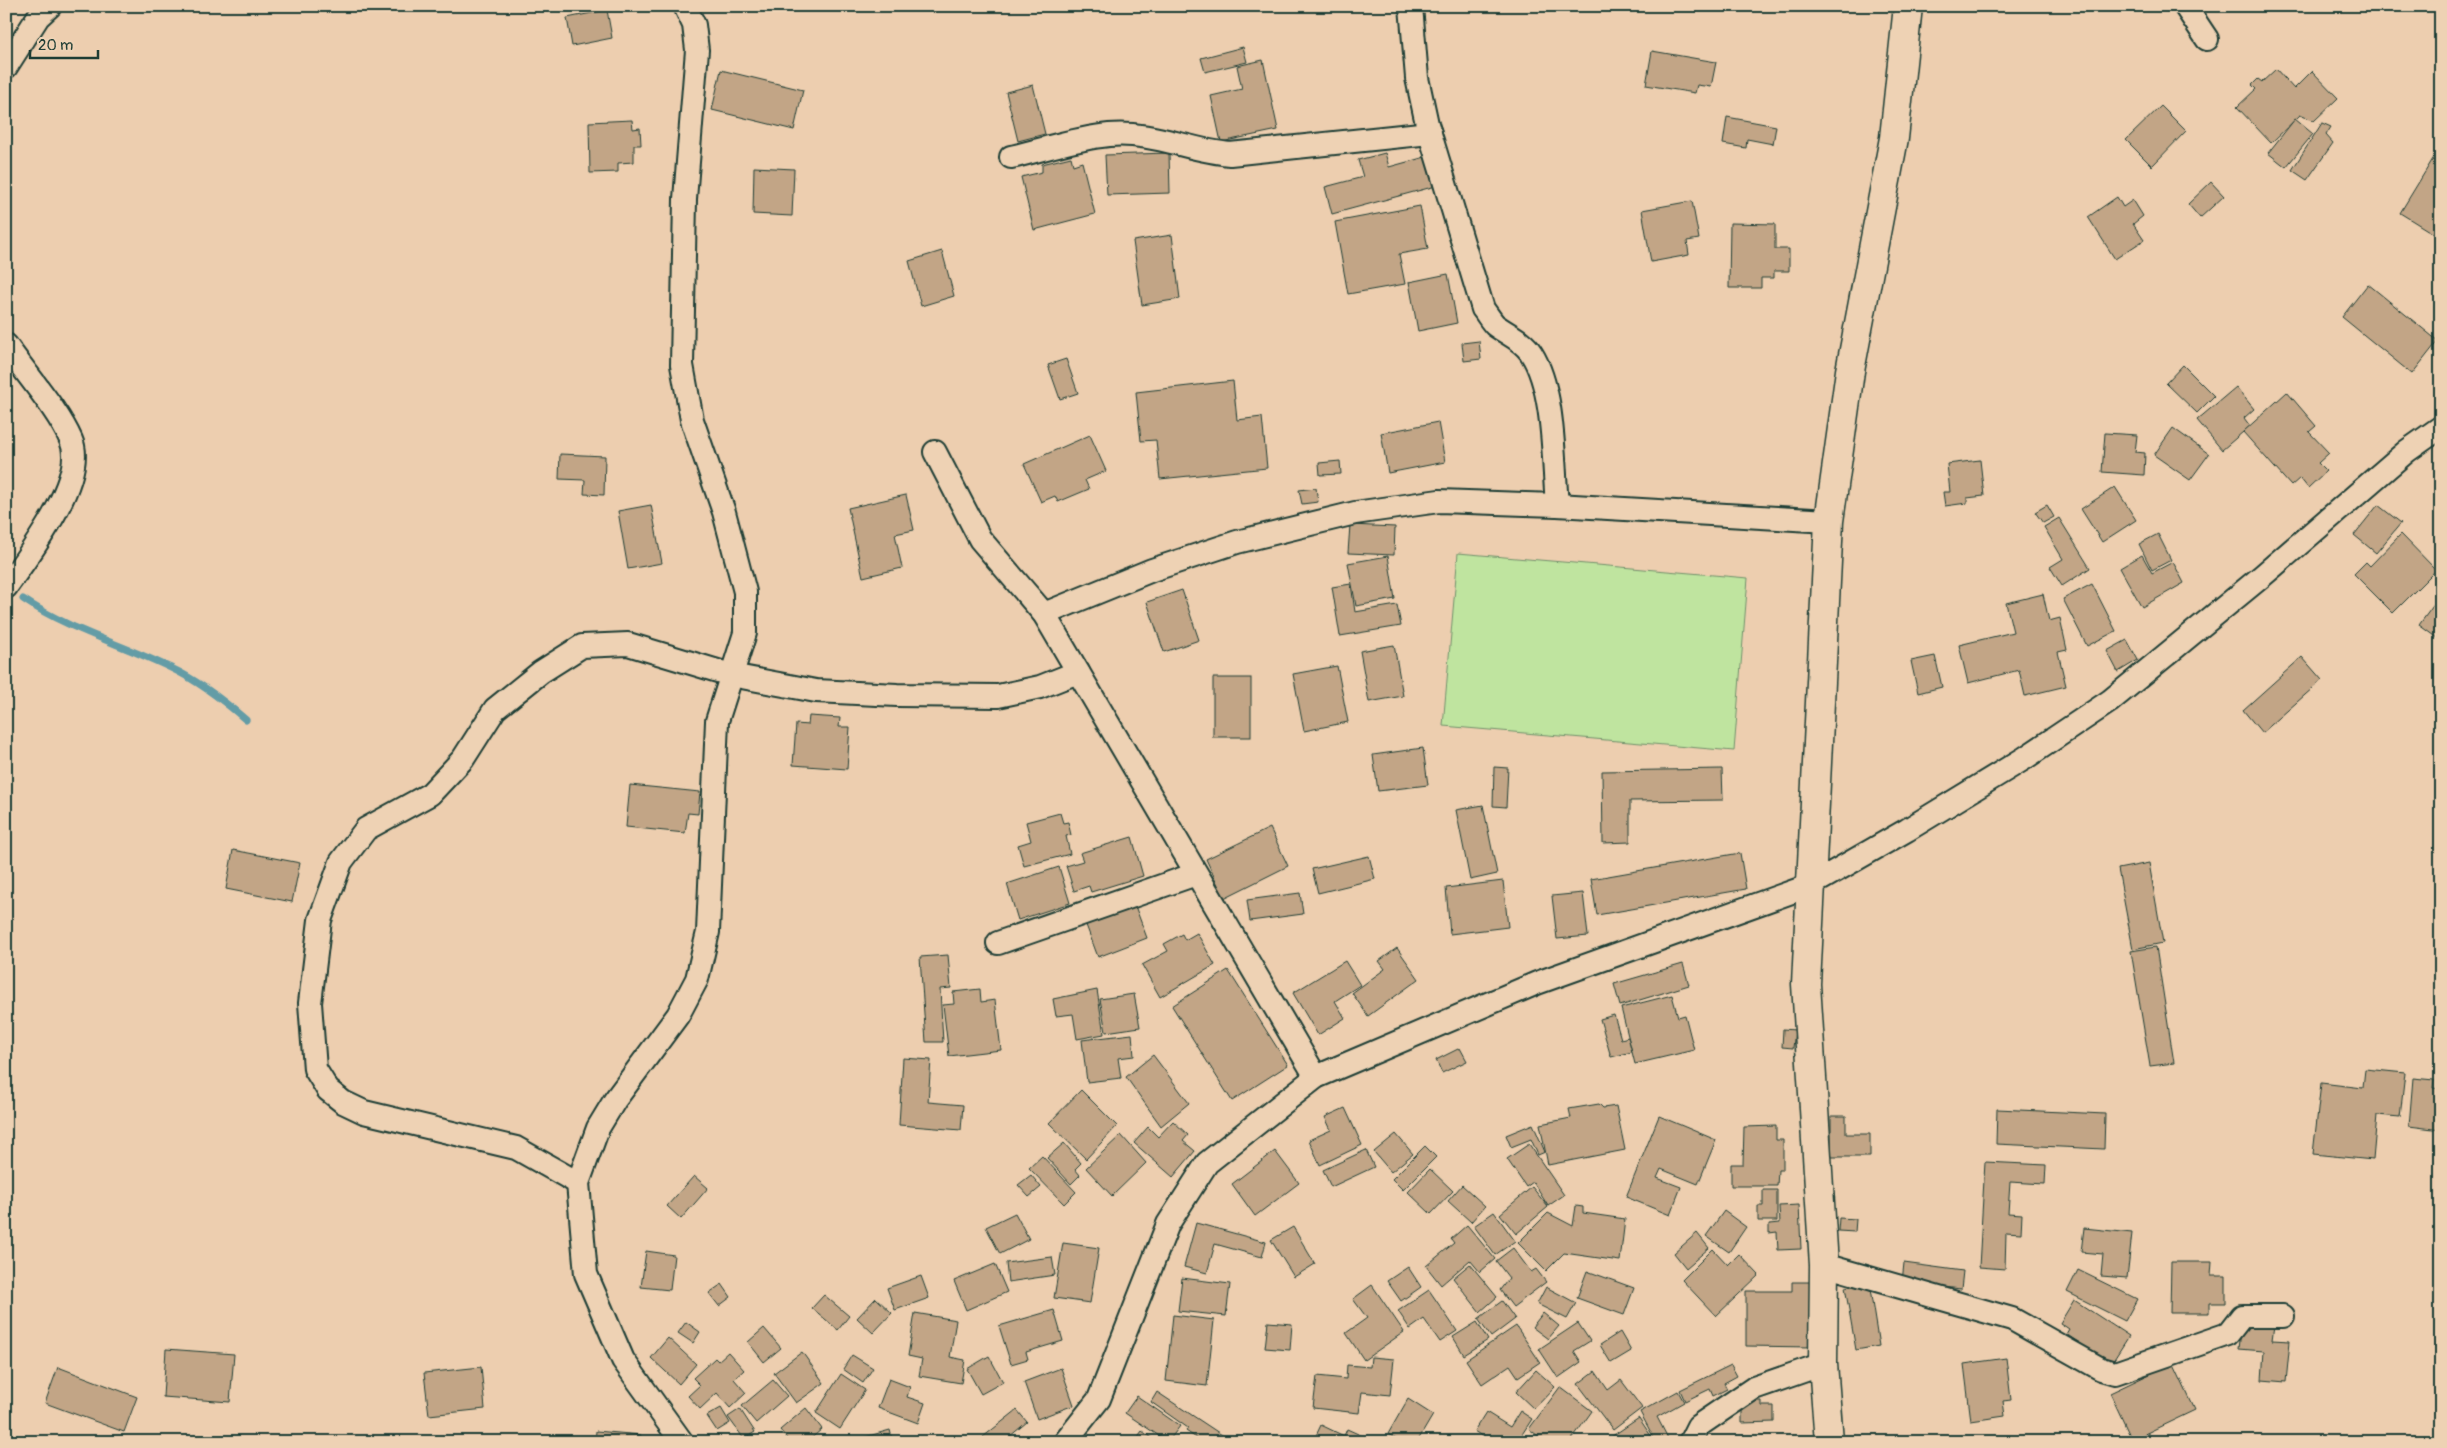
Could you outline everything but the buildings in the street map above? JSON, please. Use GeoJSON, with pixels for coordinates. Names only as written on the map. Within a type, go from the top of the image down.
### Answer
{"type":"FeatureCollection","features":[{"type":"Feature","properties":{"kind":"street"},"geometry":{"type":"LineString","coordinates":[[6,67],[38,17],[50,6]]}},
{"type":"Feature","properties":{"kind":"street"},"geometry":{"type":"LineString","coordinates":[[682,1442],[623,1360],[586,1274],[578,1183],[598,1128],[615,1100],[678,1015],[697,979],[708,932],[717,721],[746,633],[745,592],[724,512],[692,420],[682,365],[685,198],[697,50],[694,25],[685,6]]}},
{"type":"Feature","properties":{"kind":"street"},"geometry":{"type":"LineString","coordinates":[[1411,6],[1417,78],[1430,133],[1483,310],[1494,324],[1518,339],[1530,352],[1538,367],[1546,391],[1557,504]]}},
{"type":"Feature","properties":{"kind":"street"},"geometry":{"type":"LineString","coordinates":[[1829,1442],[1823,1364],[1824,1265],[1806,984],[1829,521],[1850,371],[1894,138],[1908,6]]}},
{"type":"Feature","properties":{"kind":"street"},"geometry":{"type":"LineString","coordinates":[[2185,6],[2207,39]]}},
{"type":"Feature","properties":{"kind":"street"},"geometry":{"type":"LineString","coordinates":[[1010,158],[1109,135],[1166,140],[1204,152],[1230,154],[1430,133]]}},
{"type":"Feature","properties":{"kind":"street"},"geometry":{"type":"LineString","coordinates":[[6,346],[72,442],[74,467],[62,502],[6,587]]}},
{"type":"Feature","properties":{"kind":"street"},"geometry":{"type":"LineString","coordinates":[[1065,1442],[1098,1399],[1168,1224],[1206,1163],[1316,1077],[1537,983],[1811,885],[1907,830],[2025,758],[2110,701],[2261,577],[2407,451],[2441,426]]}},
{"type":"Feature","properties":{"kind":"street"},"geometry":{"type":"LineString","coordinates":[[936,452],[980,538],[1044,614],[1316,1077]]}},
{"type":"Feature","properties":{"kind":"street"},"geometry":{"type":"LineString","coordinates":[[1044,614],[1161,566],[1237,542],[1355,513],[1439,501],[1557,504],[1829,521]]}},
{"type":"Feature","properties":{"kind":"street"},"geometry":{"type":"LineString","coordinates":[[578,1183],[516,1148],[364,1112],[343,1102],[328,1090],[315,1069],[310,1003],[320,920],[341,862],[366,828],[430,794],[463,759],[495,709],[541,672],[582,646],[628,644],[731,675],[816,691],[897,695],[998,696],[1040,687],[1078,672]]}},
{"type":"Feature","properties":{"kind":"street"},"geometry":{"type":"LineString","coordinates":[[998,943],[1196,874]]}},
{"type":"Feature","properties":{"kind":"street"},"geometry":{"type":"LineString","coordinates":[[1824,1265],[2012,1318],[2101,1368],[2115,1373],[2228,1334],[2242,1316],[2283,1316]]}},
{"type":"Feature","properties":{"kind":"street"},"geometry":{"type":"LineString","coordinates":[[1690,1442],[1698,1426],[1754,1388],[1823,1364]]}},
{"type":"Feature","properties":{"kind":"green space"},"geometry":{"type":"Polygon","coordinates":[[[1458,553],[1748,578],[1734,751],[1443,726],[1458,553]]]}},
{"type":"Feature","properties":{"kind":"waterway"},"geometry":{"type":"LineString","coordinates":[[23,599],[59,619],[181,673],[210,691],[246,720]]}}]}
